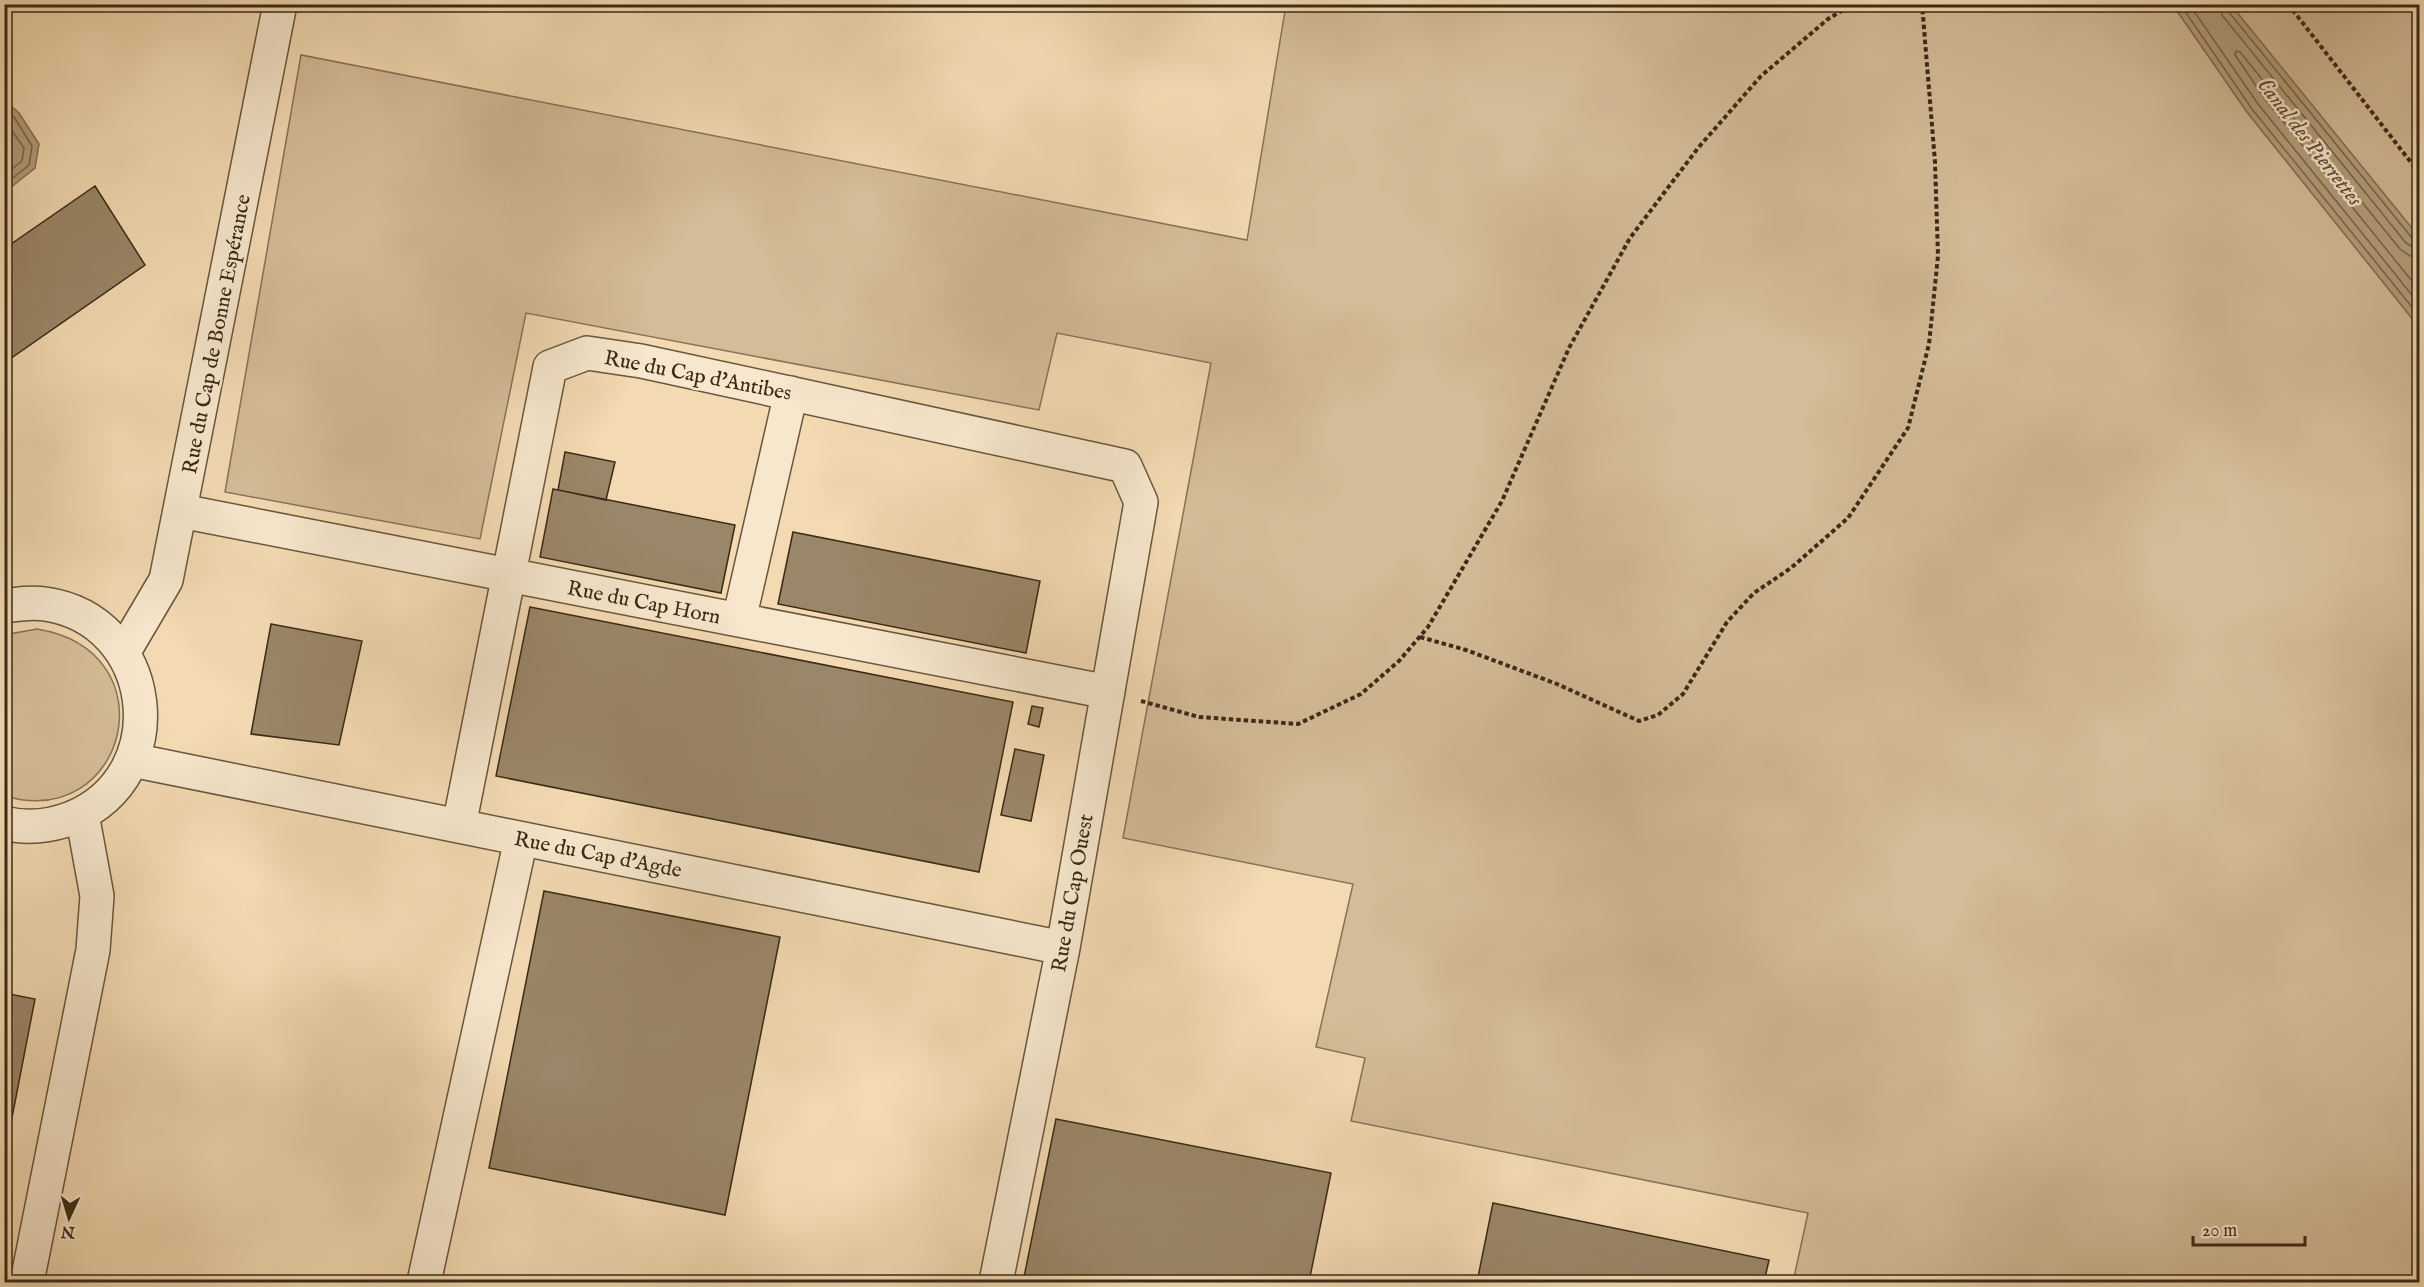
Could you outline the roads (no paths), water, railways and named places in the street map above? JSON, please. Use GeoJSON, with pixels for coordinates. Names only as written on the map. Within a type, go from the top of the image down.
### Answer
{"type":"FeatureCollection","features":[{"type":"Feature","properties":{"kind":"street","name":"Rue du Cap de Bonne Espérance"},"geometry":{"type":"LineString","coordinates":[[123,653],[166,580],[280,4]]}},
{"type":"Feature","properties":{"kind":"street","name":"Rue du Cap d'Antibes"},"geometry":{"type":"LineString","coordinates":[[459,826],[550,367],[586,354],[641,361],[1125,466],[1141,502]]}},
{"type":"Feature","properties":{"kind":"street"},"geometry":{"type":"LineString","coordinates":[[739,620],[791,393]]}},
{"type":"Feature","properties":{"kind":"street","name":"Rue du Cap Ouest"},"geometry":{"type":"LineString","coordinates":[[996,1282],[1063,948],[1141,502]]}},
{"type":"Feature","properties":{"kind":"street","name":"Rue du Cap Horn"},"geometry":{"type":"LineString","coordinates":[[181,511],[1108,692]]}},
{"type":"Feature","properties":{"kind":"street"},"geometry":{"type":"LineString","coordinates":[[4,582],[45,604],[81,615],[97,625],[123,653],[138,686],[141,705],[141,723],[132,760],[111,791],[82,813],[47,825],[29,826],[4,823]]}},
{"type":"Feature","properties":{"kind":"street"},"geometry":{"type":"LineString","coordinates":[[4,606],[24,603],[45,604]]}},
{"type":"Feature","properties":{"kind":"street","name":"Rue du Cap d'Agde"},"geometry":{"type":"LineString","coordinates":[[132,760],[1063,948]]}},
{"type":"Feature","properties":{"kind":"street"},"geometry":{"type":"LineString","coordinates":[[27,1282],[97,923],[97,896],[82,813]]}},
{"type":"Feature","properties":{"kind":"street"},"geometry":{"type":"LineString","coordinates":[[424,1282],[521,839]]}},
{"type":"Feature","properties":{"kind":"water","name":"Canal des Pierrettes"},"geometry":{"type":"Polygon","coordinates":[[[2173,5],[2231,5],[2419,237],[2419,327],[2247,112],[2173,5]]]}},
{"type":"Feature","properties":{"kind":"water"},"geometry":{"type":"Polygon","coordinates":[[[5,101],[19,113],[39,144],[35,168],[5,192],[5,101]]]}}]}
